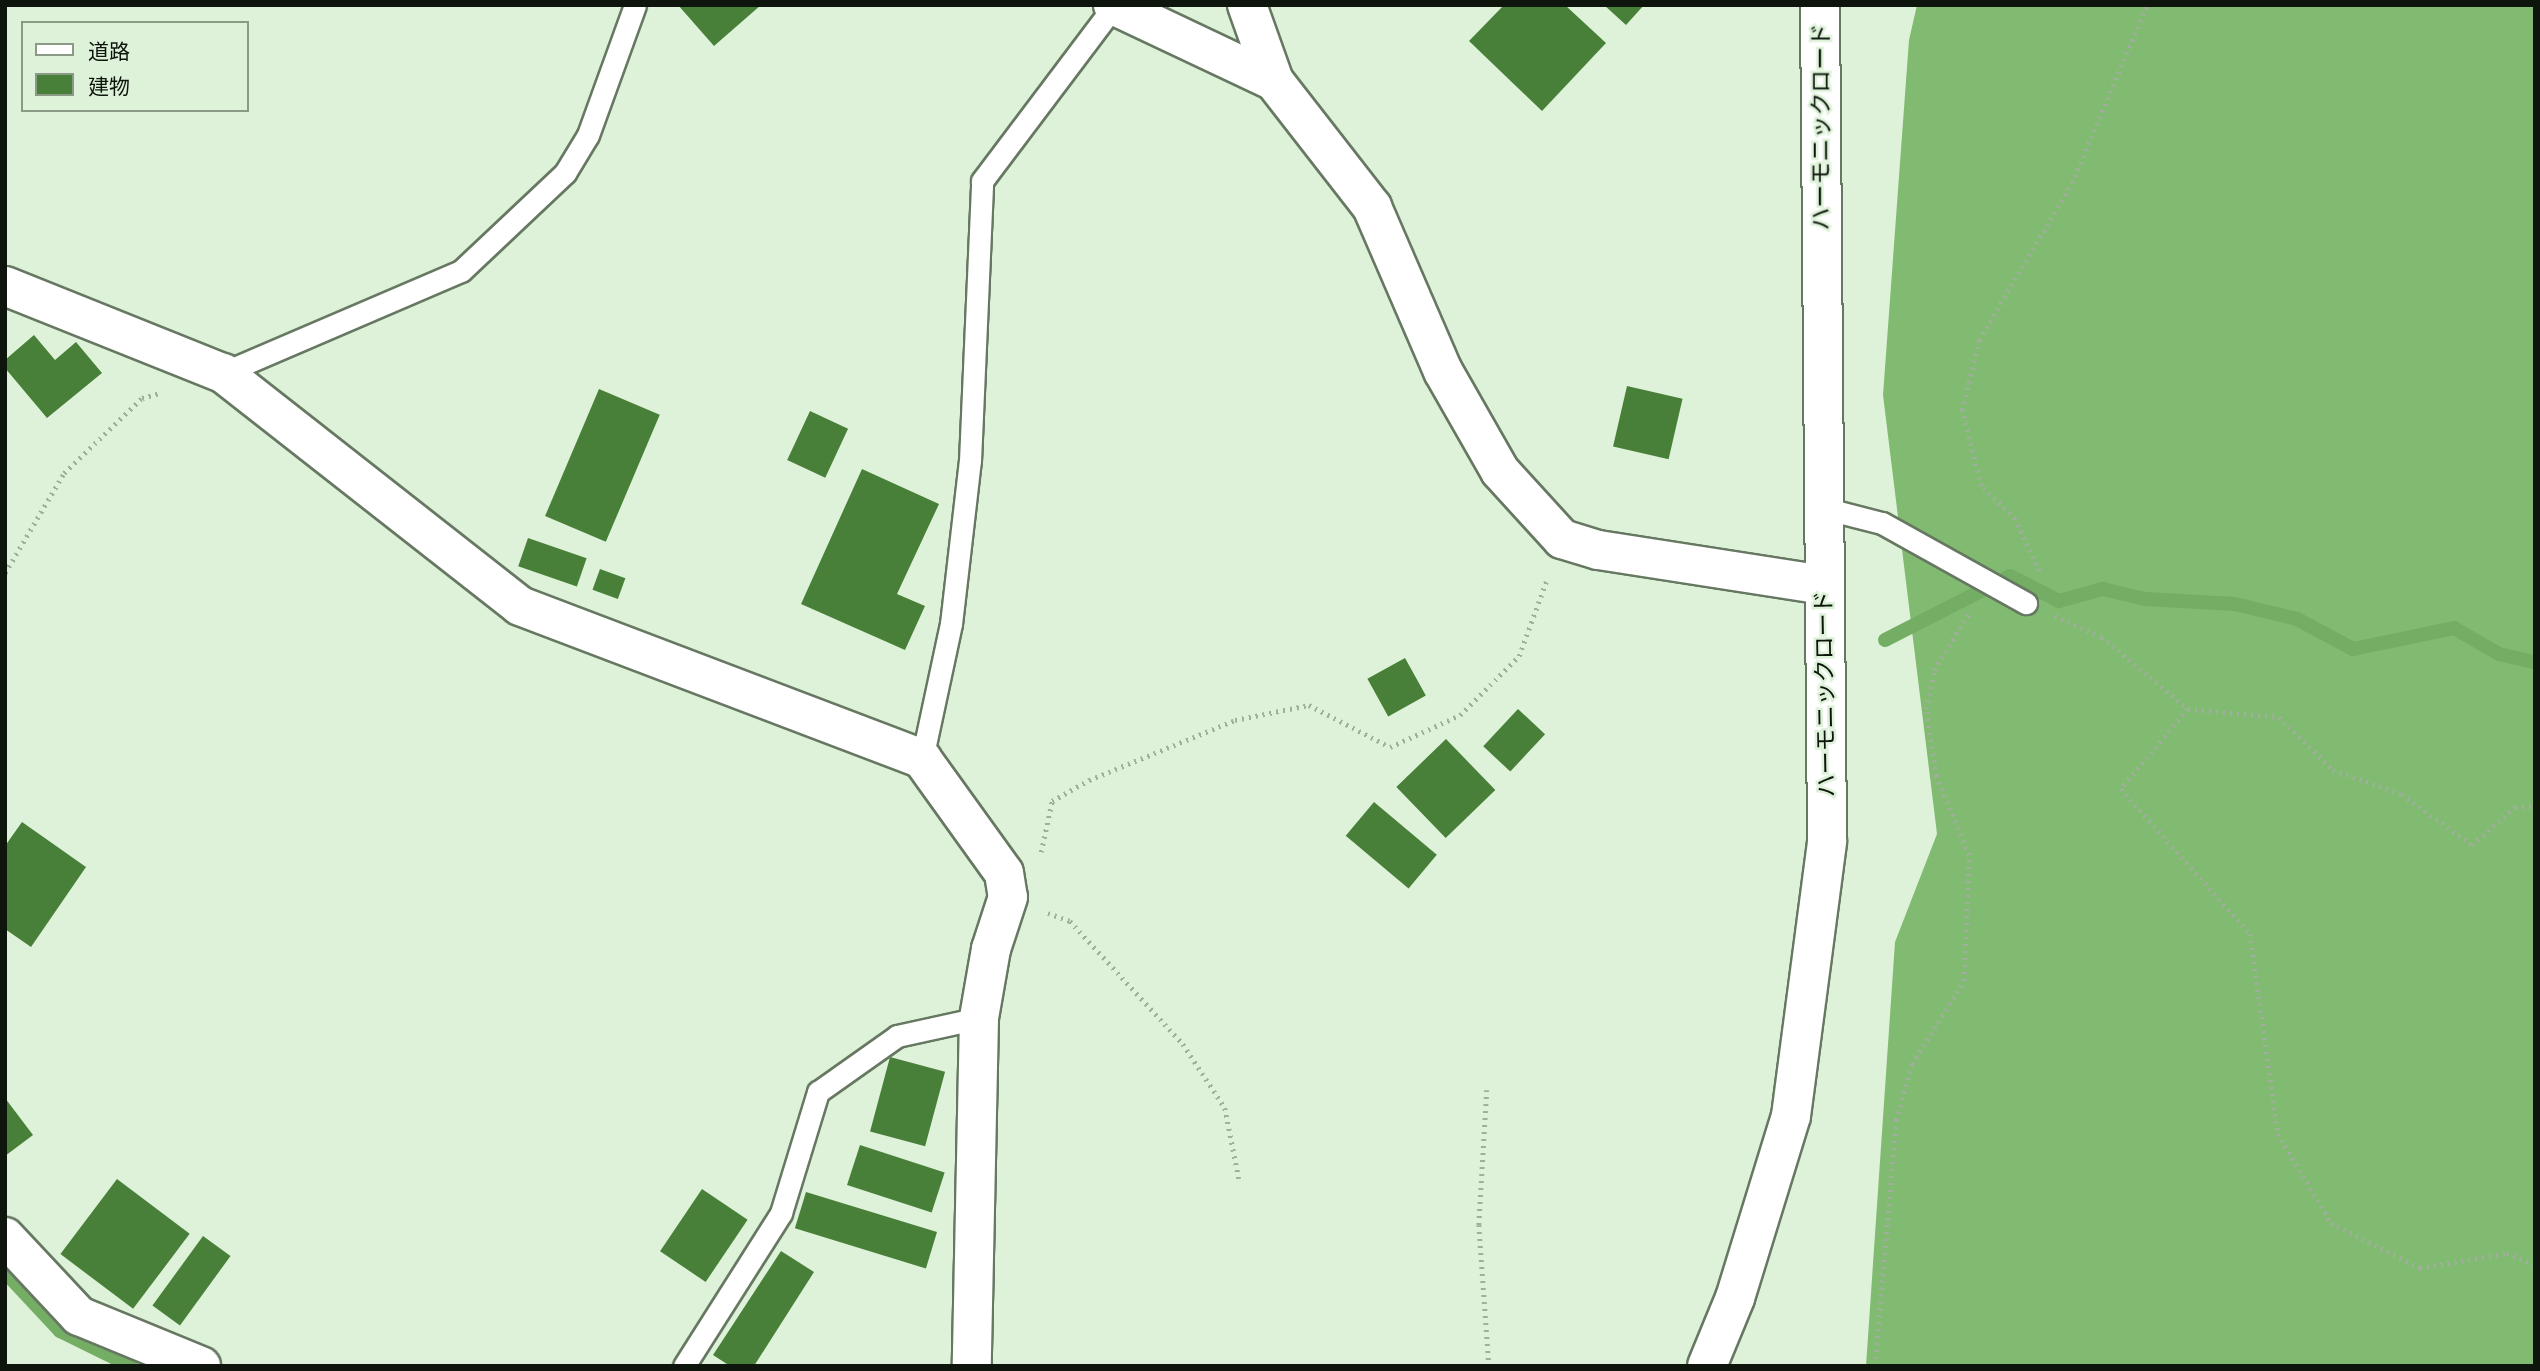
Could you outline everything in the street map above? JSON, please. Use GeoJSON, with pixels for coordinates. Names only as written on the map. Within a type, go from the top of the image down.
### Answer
{"type":"FeatureCollection","features":[{"type":"Feature","properties":{"kind":"street"},"geometry":{"type":"LineString","coordinates":[[1114,5],[1274,81]]}},
{"type":"Feature","properties":{"kind":"street"},"geometry":{"type":"LineString","coordinates":[[1247,5],[1274,81],[1372,207],[1443,371],[1500,471],[1562,538],[1598,550],[1824,585]]}},
{"type":"Feature","properties":{"kind":"street","name":"ハーモニックロード"},"geometry":{"type":"LineString","coordinates":[[1707,1366],[1735,1298],[1791,1116],[1812,983],[1827,841],[1820,5]]}},
{"type":"Feature","properties":{"kind":"street"},"geometry":{"type":"LineString","coordinates":[[5,286],[223,373],[520,606],[922,759],[1006,885],[979,1018],[972,1366]]}},
{"type":"Feature","properties":{"kind":"street"},"geometry":{"type":"LineString","coordinates":[[5,1237],[79,1316],[201,1366]]}},
{"type":"Feature","properties":{"kind":"lane"},"geometry":{"type":"LineString","coordinates":[[223,373],[461,271],[565,173],[588,135],[635,5]]}},
{"type":"Feature","properties":{"kind":"lane"},"geometry":{"type":"LineString","coordinates":[[922,759],[951,624],[970,461],[982,181],[1114,5]]}},
{"type":"Feature","properties":{"kind":"lane"},"geometry":{"type":"LineString","coordinates":[[1823,508],[1882,523],[2020,600]]}},
{"type":"Feature","properties":{"kind":"lane"},"geometry":{"type":"LineString","coordinates":[[684,1366],[781,1213],[818,1092],[897,1036],[979,1018]]}},
{"type":"Feature","properties":{"kind":"path"},"geometry":{"type":"LineString","coordinates":[[2020,600],[2045,583],[2015,519],[1981,486],[1962,410],[1979,340],[2072,183],[2147,5]]}},
{"type":"Feature","properties":{"kind":"path"},"geometry":{"type":"LineString","coordinates":[[5,573],[64,473],[142,398],[223,373]]}},
{"type":"Feature","properties":{"kind":"path"},"geometry":{"type":"LineString","coordinates":[[1239,1179],[1225,1108],[1183,1044],[1070,921],[1006,885],[1046,848],[1052,801],[1089,780],[1235,720],[1309,705],[1391,747],[1460,715],[1519,656],[1562,538]]}},
{"type":"Feature","properties":{"kind":"path"},"geometry":{"type":"LineString","coordinates":[[1875,1366],[1896,1120],[1912,1064],[1964,981],[1969,855],[1936,776],[1926,709],[1934,670],[1987,582]]}},
{"type":"Feature","properties":{"kind":"path"},"geometry":{"type":"LineString","coordinates":[[2020,600],[2102,636],[2188,709],[2279,717],[2333,770],[2402,794],[2472,845],[2515,807],[2535,806]]}},
{"type":"Feature","properties":{"kind":"path"},"geometry":{"type":"LineString","coordinates":[[2188,709],[2121,789],[2250,934],[2278,1135],[2331,1223],[2420,1268],[2507,1253],[2535,1265]]}},
{"type":"Feature","properties":{"kind":"path"},"geometry":{"type":"LineString","coordinates":[[1487,1090],[1479,1225],[1489,1366]]}},
{"type":"Feature","properties":{"kind":"green space"},"geometry":{"type":"Polygon","coordinates":[[[1917,5],[2535,5],[2535,1366],[1866,1366],[1895,942],[1937,834],[1883,395],[1909,40],[1917,5]]]}},
{"type":"Feature","properties":{"kind":"building"},"geometry":{"type":"Polygon","coordinates":[[[678,5],[761,5],[714,46],[678,5]]]}},
{"type":"Feature","properties":{"kind":"building"},"geometry":{"type":"Polygon","coordinates":[[[1504,5],[1565,5],[1606,43],[1542,111],[1469,41],[1504,5]]]}},
{"type":"Feature","properties":{"kind":"building"},"geometry":{"type":"Polygon","coordinates":[[[1604,5],[1644,5],[1626,25],[1604,5]]]}},
{"type":"Feature","properties":{"kind":"building"},"geometry":{"type":"Polygon","coordinates":[[[34,335],[55,360],[76,342],[102,373],[47,418],[5,368],[5,360],[34,335]]]}},
{"type":"Feature","properties":{"kind":"building"},"geometry":{"type":"Polygon","coordinates":[[[1627,386],[1683,399],[1669,459],[1613,446],[1627,386]]]}},
{"type":"Feature","properties":{"kind":"building"},"geometry":{"type":"Polygon","coordinates":[[[599,389],[660,415],[606,542],[545,516],[599,389]]]}},
{"type":"Feature","properties":{"kind":"building"},"geometry":{"type":"Polygon","coordinates":[[[810,411],[848,429],[825,478],[787,460],[810,411]]]}},
{"type":"Feature","properties":{"kind":"building"},"geometry":{"type":"Polygon","coordinates":[[[862,469],[939,504],[897,594],[925,606],[905,650],[801,604],[862,469]]]}},
{"type":"Feature","properties":{"kind":"building"},"geometry":{"type":"Polygon","coordinates":[[[528,538],[587,558],[577,587],[518,566],[528,538]]]}},
{"type":"Feature","properties":{"kind":"building"},"geometry":{"type":"Polygon","coordinates":[[[600,569],[625,578],[618,599],[592,590],[600,569]]]}},
{"type":"Feature","properties":{"kind":"building"},"geometry":{"type":"Polygon","coordinates":[[[1405,658],[1426,696],[1388,716],[1367,679],[1405,658]]]}},
{"type":"Feature","properties":{"kind":"building"},"geometry":{"type":"Polygon","coordinates":[[[1518,709],[1545,734],[1510,772],[1483,746],[1518,709]]]}},
{"type":"Feature","properties":{"kind":"building"},"geometry":{"type":"Polygon","coordinates":[[[1446,739],[1495,790],[1446,838],[1396,787],[1446,739]]]}},
{"type":"Feature","properties":{"kind":"building"},"geometry":{"type":"Polygon","coordinates":[[[1374,802],[1437,855],[1409,888],[1346,836],[1374,802]]]}},
{"type":"Feature","properties":{"kind":"building"},"geometry":{"type":"Polygon","coordinates":[[[22,822],[86,867],[31,947],[5,929],[5,846],[22,822]]]}},
{"type":"Feature","properties":{"kind":"building"},"geometry":{"type":"Polygon","coordinates":[[[890,1057],[945,1072],[925,1146],[870,1131],[890,1057]]]}},
{"type":"Feature","properties":{"kind":"building"},"geometry":{"type":"Polygon","coordinates":[[[5,1098],[33,1135],[5,1156],[5,1098]]]}},
{"type":"Feature","properties":{"kind":"building"},"geometry":{"type":"Polygon","coordinates":[[[860,1145],[945,1173],[932,1212],[847,1185],[860,1145]]]}},
{"type":"Feature","properties":{"kind":"building"},"geometry":{"type":"Polygon","coordinates":[[[117,1179],[190,1234],[133,1309],[60,1254],[117,1179]]]}},
{"type":"Feature","properties":{"kind":"building"},"geometry":{"type":"Polygon","coordinates":[[[702,1189],[748,1220],[706,1282],[660,1251],[702,1189]]]}},
{"type":"Feature","properties":{"kind":"building"},"geometry":{"type":"Polygon","coordinates":[[[806,1192],[937,1232],[926,1268],[795,1228],[806,1192]]]}},
{"type":"Feature","properties":{"kind":"building"},"geometry":{"type":"Polygon","coordinates":[[[203,1236],[231,1256],[180,1326],[152,1306],[203,1236]]]}},
{"type":"Feature","properties":{"kind":"building"},"geometry":{"type":"Polygon","coordinates":[[[781,1251],[814,1272],[754,1366],[730,1366],[713,1355],[781,1251]]]}},
{"type":"Feature","properties":{"kind":"waterway"},"geometry":{"type":"LineString","coordinates":[[1885,640],[2010,576],[2059,601],[2103,589],[2145,599],[2235,604],[2297,619],[2353,649],[2454,628],[2499,654],[2535,662]]}},
{"type":"Feature","properties":{"kind":"waterway"},"geometry":{"type":"LineString","coordinates":[[5,1272],[60,1331],[131,1366]]}}]}
